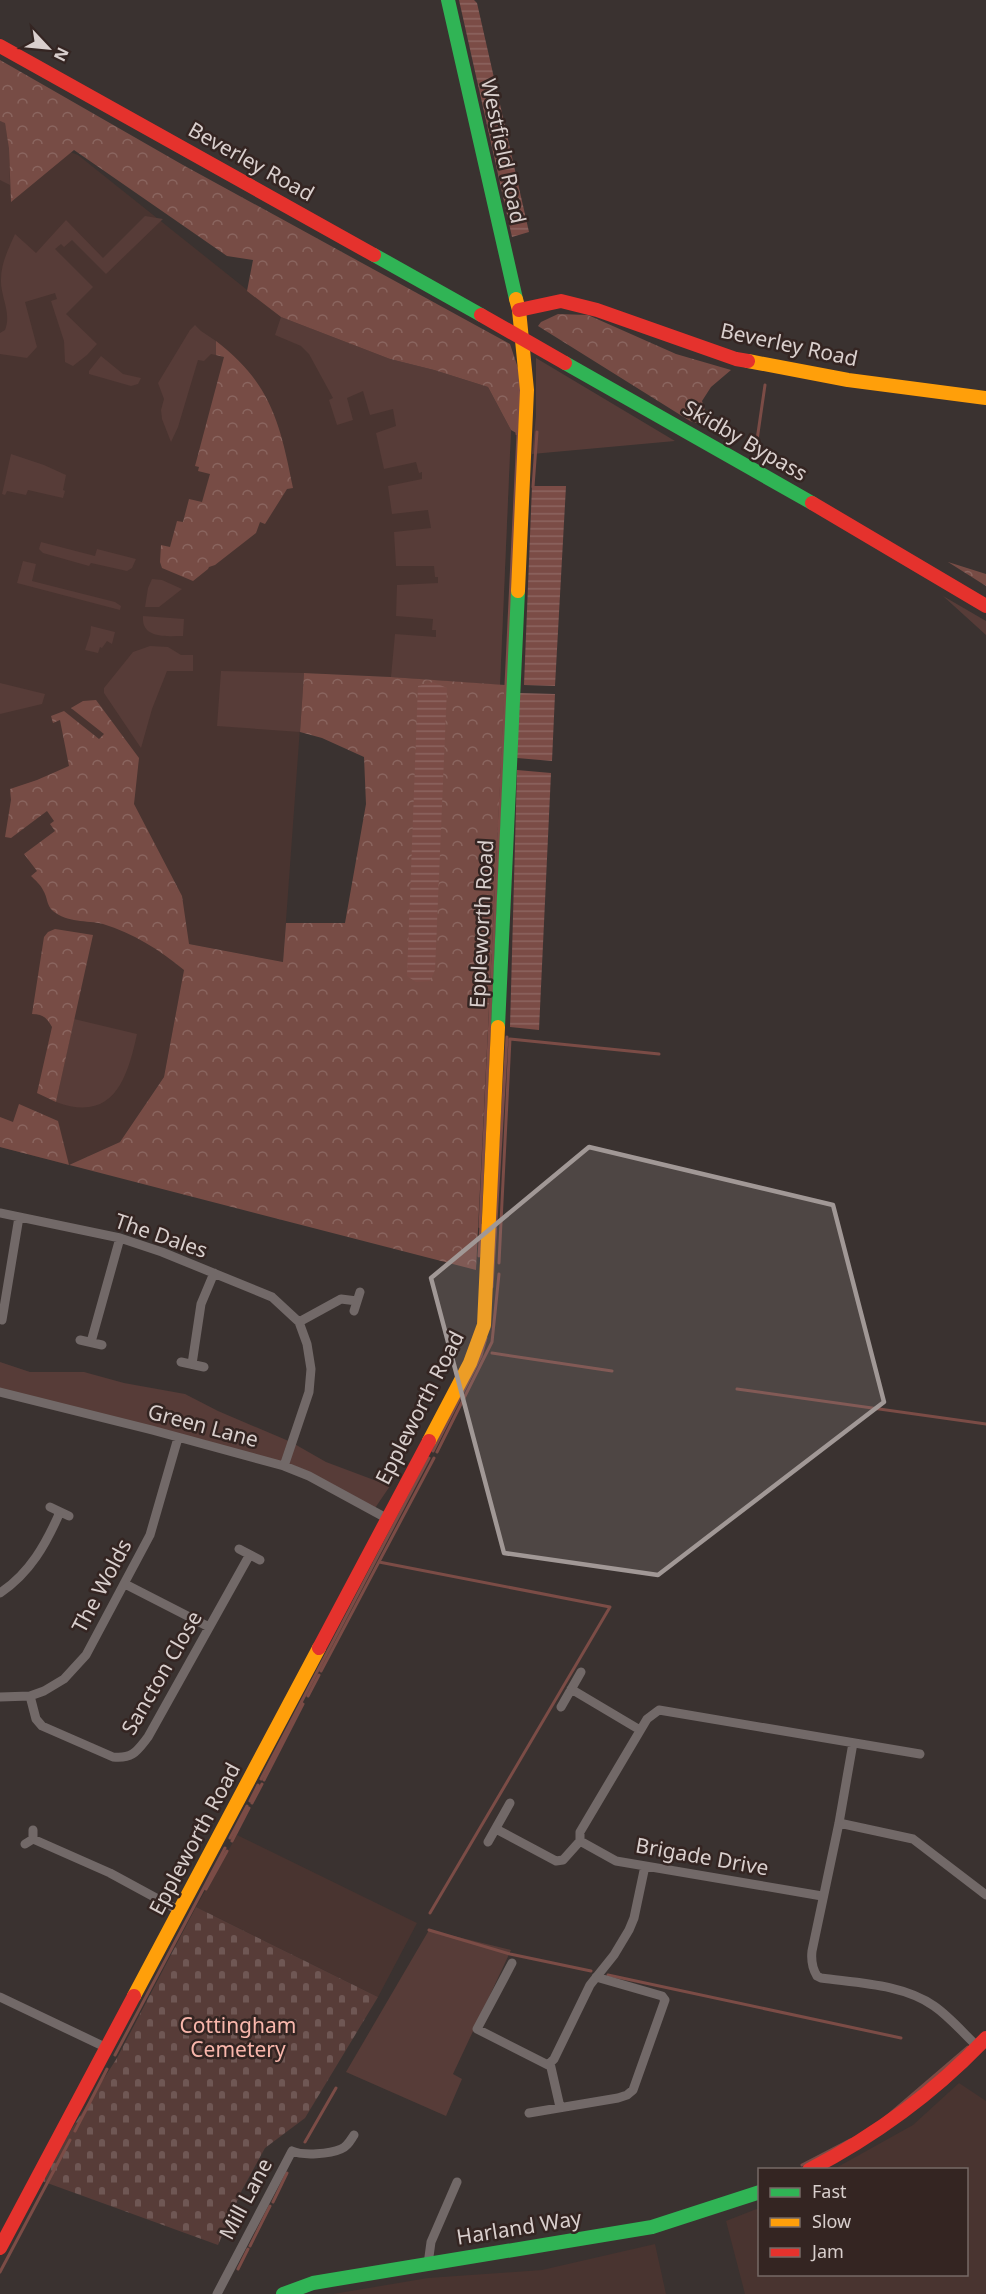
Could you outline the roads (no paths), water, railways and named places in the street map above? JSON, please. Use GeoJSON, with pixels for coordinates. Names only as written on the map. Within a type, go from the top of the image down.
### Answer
{"type":"FeatureCollection","features":[{"type":"Feature","properties":{"kind":"main road","name":"Westfield Road"},"geometry":{"type":"LineString","coordinates":[[448,0],[519,310]]}},
{"type":"Feature","properties":{"kind":"main road","name":"Beverley Road"},"geometry":{"type":"LineString","coordinates":[[0,46],[481,315]]}},
{"type":"Feature","properties":{"kind":"main road","name":"Beverley Road"},"geometry":{"type":"LineString","coordinates":[[519,310],[561,301],[597,310],[736,359],[848,380],[986,398]]}},
{"type":"Feature","properties":{"kind":"main road","name":"Eppleworth Road"},"geometry":{"type":"LineString","coordinates":[[0,2248],[470,1363],[484,1325],[527,390],[519,310]]}},
{"type":"Feature","properties":{"kind":"main road","name":"Skidby Bypass"},"geometry":{"type":"LineString","coordinates":[[481,315],[809,501],[986,606]]}},
{"type":"Feature","properties":{"kind":"main road"},"geometry":{"type":"LineString","coordinates":[[811,2168],[882,2130],[957,2071],[982,2043]]}},
{"type":"Feature","properties":{"kind":"main road","name":"Harland Way"},"geometry":{"type":"LineString","coordinates":[[283,2294],[313,2283],[652,2227],[758,2192]]}},
{"type":"Feature","properties":{"kind":"street","name":"The Dales"},"geometry":{"type":"LineString","coordinates":[[0,1213],[120,1238],[272,1297],[299,1322],[307,1344],[311,1369],[309,1392],[284,1466]]}},
{"type":"Feature","properties":{"kind":"street"},"geometry":{"type":"LineString","coordinates":[[4,1320],[19,1217]]}},
{"type":"Feature","properties":{"kind":"street"},"geometry":{"type":"LineString","coordinates":[[91,1342],[120,1238]]}},
{"type":"Feature","properties":{"kind":"street"},"geometry":{"type":"LineString","coordinates":[[192,1364],[201,1304],[214,1273]]}},
{"type":"Feature","properties":{"kind":"street"},"geometry":{"type":"LineString","coordinates":[[299,1322],[341,1299],[358,1297],[354,1311]]}},
{"type":"Feature","properties":{"kind":"street"},"geometry":{"type":"LineString","coordinates":[[80,1340],[102,1345]]}},
{"type":"Feature","properties":{"kind":"street"},"geometry":{"type":"LineString","coordinates":[[181,1362],[204,1367]]}},
{"type":"Feature","properties":{"kind":"street","name":"Green Lane"},"geometry":{"type":"LineString","coordinates":[[0,1392],[284,1466],[309,1476],[388,1518]]}},
{"type":"Feature","properties":{"kind":"street","name":"The Wolds"},"geometry":{"type":"LineString","coordinates":[[0,1698],[30,1696],[64,1679],[86,1655],[150,1535],[178,1438]]}},
{"type":"Feature","properties":{"kind":"street"},"geometry":{"type":"LineString","coordinates":[[0,1593],[23,1575],[64,1514],[50,1507]]}},
{"type":"Feature","properties":{"kind":"street"},"geometry":{"type":"LineString","coordinates":[[239,1549],[260,1560]]}},
{"type":"Feature","properties":{"kind":"street","name":"Sancton Close"},"geometry":{"type":"LineString","coordinates":[[30,1696],[36,1719],[42,1726],[113,1757],[125,1758],[136,1752],[148,1737],[249,1556]]}},
{"type":"Feature","properties":{"kind":"street"},"geometry":{"type":"LineString","coordinates":[[125,1584],[210,1627]]}},
{"type":"Feature","properties":{"kind":"street"},"geometry":{"type":"LineString","coordinates":[[561,1707],[581,1672]]}},
{"type":"Feature","properties":{"kind":"street"},"geometry":{"type":"LineString","coordinates":[[571,1689],[640,1730]]}},
{"type":"Feature","properties":{"kind":"street"},"geometry":{"type":"LineString","coordinates":[[496,1829],[556,1861],[563,1860],[580,1841],[579,1832],[647,1719],[659,1710],[920,1755]]}},
{"type":"Feature","properties":{"kind":"street"},"geometry":{"type":"LineString","coordinates":[[853,1743],[811,1959],[817,1976],[889,1989],[924,2000],[982,2043]]}},
{"type":"Feature","properties":{"kind":"street"},"geometry":{"type":"LineString","coordinates":[[488,1842],[510,1803]]}},
{"type":"Feature","properties":{"kind":"street"},"geometry":{"type":"LineString","coordinates":[[839,1823],[913,1839],[985,1892]]}},
{"type":"Feature","properties":{"kind":"street"},"geometry":{"type":"LineString","coordinates":[[30,1838],[110,1873],[180,1911]]}},
{"type":"Feature","properties":{"kind":"street","name":"Brigade Drive"},"geometry":{"type":"LineString","coordinates":[[580,1841],[616,1861],[822,1896]]}},
{"type":"Feature","properties":{"kind":"street"},"geometry":{"type":"LineString","coordinates":[[560,2107],[550,2063],[596,1977],[614,1955],[629,1930],[634,1918],[645,1866]]}},
{"type":"Feature","properties":{"kind":"street"},"geometry":{"type":"LineString","coordinates":[[512,1963],[477,2029],[546,2065],[550,2063]]}},
{"type":"Feature","properties":{"kind":"street"},"geometry":{"type":"LineString","coordinates":[[529,2113],[618,2098],[633,2090],[665,2004],[662,1996],[596,1977]]}},
{"type":"Feature","properties":{"kind":"street"},"geometry":{"type":"LineString","coordinates":[[0,1996],[107,2048]]}},
{"type":"Feature","properties":{"kind":"street","name":"Mill Lane"},"geometry":{"type":"LineString","coordinates":[[217,2294],[292,2151],[305,2154],[339,2150],[349,2143],[354,2135]]}},
{"type":"Feature","properties":{"kind":"street"},"geometry":{"type":"LineString","coordinates":[[428,2264],[431,2242],[457,2182]]}},
{"type":"Feature","properties":{"kind":"waterway"},"geometry":{"type":"LineString","coordinates":[[517,434],[520,381]]}},
{"type":"Feature","properties":{"kind":"waterway"},"geometry":{"type":"LineString","coordinates":[[757,440],[765,385]]}},
{"type":"Feature","properties":{"kind":"waterway"},"geometry":{"type":"LineString","coordinates":[[533,487],[537,432]]}},
{"type":"Feature","properties":{"kind":"waterway"},"geometry":{"type":"LineString","coordinates":[[480,1227],[518,434]]}},
{"type":"Feature","properties":{"kind":"waterway"},"geometry":{"type":"LineString","coordinates":[[492,1287],[507,1037]]}},
{"type":"Feature","properties":{"kind":"waterway"},"geometry":{"type":"LineString","coordinates":[[499,1263],[510,1039],[659,1054]]}},
{"type":"Feature","properties":{"kind":"waterway"},"geometry":{"type":"LineString","coordinates":[[479,1256],[481,1225]]}},
{"type":"Feature","properties":{"kind":"waterway"},"geometry":{"type":"LineString","coordinates":[[437,1452],[492,1342],[499,1274]]}},
{"type":"Feature","properties":{"kind":"waterway"},"geometry":{"type":"LineString","coordinates":[[433,1451],[481,1356],[486,1338]]}},
{"type":"Feature","properties":{"kind":"waterway"},"geometry":{"type":"LineString","coordinates":[[492,1353],[612,1371]]}},
{"type":"Feature","properties":{"kind":"waterway"},"geometry":{"type":"LineString","coordinates":[[737,1389],[986,1424]]}},
{"type":"Feature","properties":{"kind":"waterway"},"geometry":{"type":"LineString","coordinates":[[261,1779],[429,1458]]}},
{"type":"Feature","properties":{"kind":"waterway"},"geometry":{"type":"LineString","coordinates":[[321,1671],[434,1458]]}},
{"type":"Feature","properties":{"kind":"waterway"},"geometry":{"type":"LineString","coordinates":[[379,1562],[610,1607],[430,1913]]}},
{"type":"Feature","properties":{"kind":"waterway"},"geometry":{"type":"LineString","coordinates":[[308,1696],[319,1675]]}},
{"type":"Feature","properties":{"kind":"waterway"},"geometry":{"type":"LineString","coordinates":[[264,1780],[303,1704]]}},
{"type":"Feature","properties":{"kind":"waterway"},"geometry":{"type":"LineString","coordinates":[[252,1803],[262,1784]]}},
{"type":"Feature","properties":{"kind":"waterway"},"geometry":{"type":"LineString","coordinates":[[250,1801],[258,1785]]}},
{"type":"Feature","properties":{"kind":"waterway"},"geometry":{"type":"LineString","coordinates":[[230,1838],[247,1806]]}},
{"type":"Feature","properties":{"kind":"waterway"},"geometry":{"type":"LineString","coordinates":[[232,1841],[249,1808]]}},
{"type":"Feature","properties":{"kind":"waterway"},"geometry":{"type":"LineString","coordinates":[[115,2055],[225,1848]]}},
{"type":"Feature","properties":{"kind":"waterway"},"geometry":{"type":"LineString","coordinates":[[206,1889],[227,1851]]}},
{"type":"Feature","properties":{"kind":"waterway"},"geometry":{"type":"LineString","coordinates":[[429,1930],[510,1954],[591,1971]]}},
{"type":"Feature","properties":{"kind":"waterway"},"geometry":{"type":"LineString","coordinates":[[608,1975],[901,2038]]}},
{"type":"Feature","properties":{"kind":"waterway"},"geometry":{"type":"LineString","coordinates":[[884,2119],[968,2047]]}},
{"type":"Feature","properties":{"kind":"waterway"},"geometry":{"type":"LineString","coordinates":[[75,2131],[107,2069]]}},
{"type":"Feature","properties":{"kind":"waterway"},"geometry":{"type":"LineString","coordinates":[[305,2142],[336,2088]]}},
{"type":"Feature","properties":{"kind":"waterway"},"geometry":{"type":"LineString","coordinates":[[0,2272],[70,2140]]}},
{"type":"Feature","properties":{"kind":"waterway"},"geometry":{"type":"LineString","coordinates":[[802,2165],[850,2140]]}},
{"type":"Feature","properties":{"kind":"waterway"},"geometry":{"type":"LineString","coordinates":[[273,2202],[287,2173]]}},
{"type":"Feature","properties":{"kind":"waterway"},"geometry":{"type":"LineString","coordinates":[[250,2246],[270,2206]]}},
{"type":"Feature","properties":{"kind":"waterway"},"geometry":{"type":"LineString","coordinates":[[238,2269],[248,2249]]}},
{"type":"Feature","properties":{"kind":"park label","name":"Cottingham Cemetery"},"geometry":{"type":"Point","coordinates":[238,2038]}}]}
